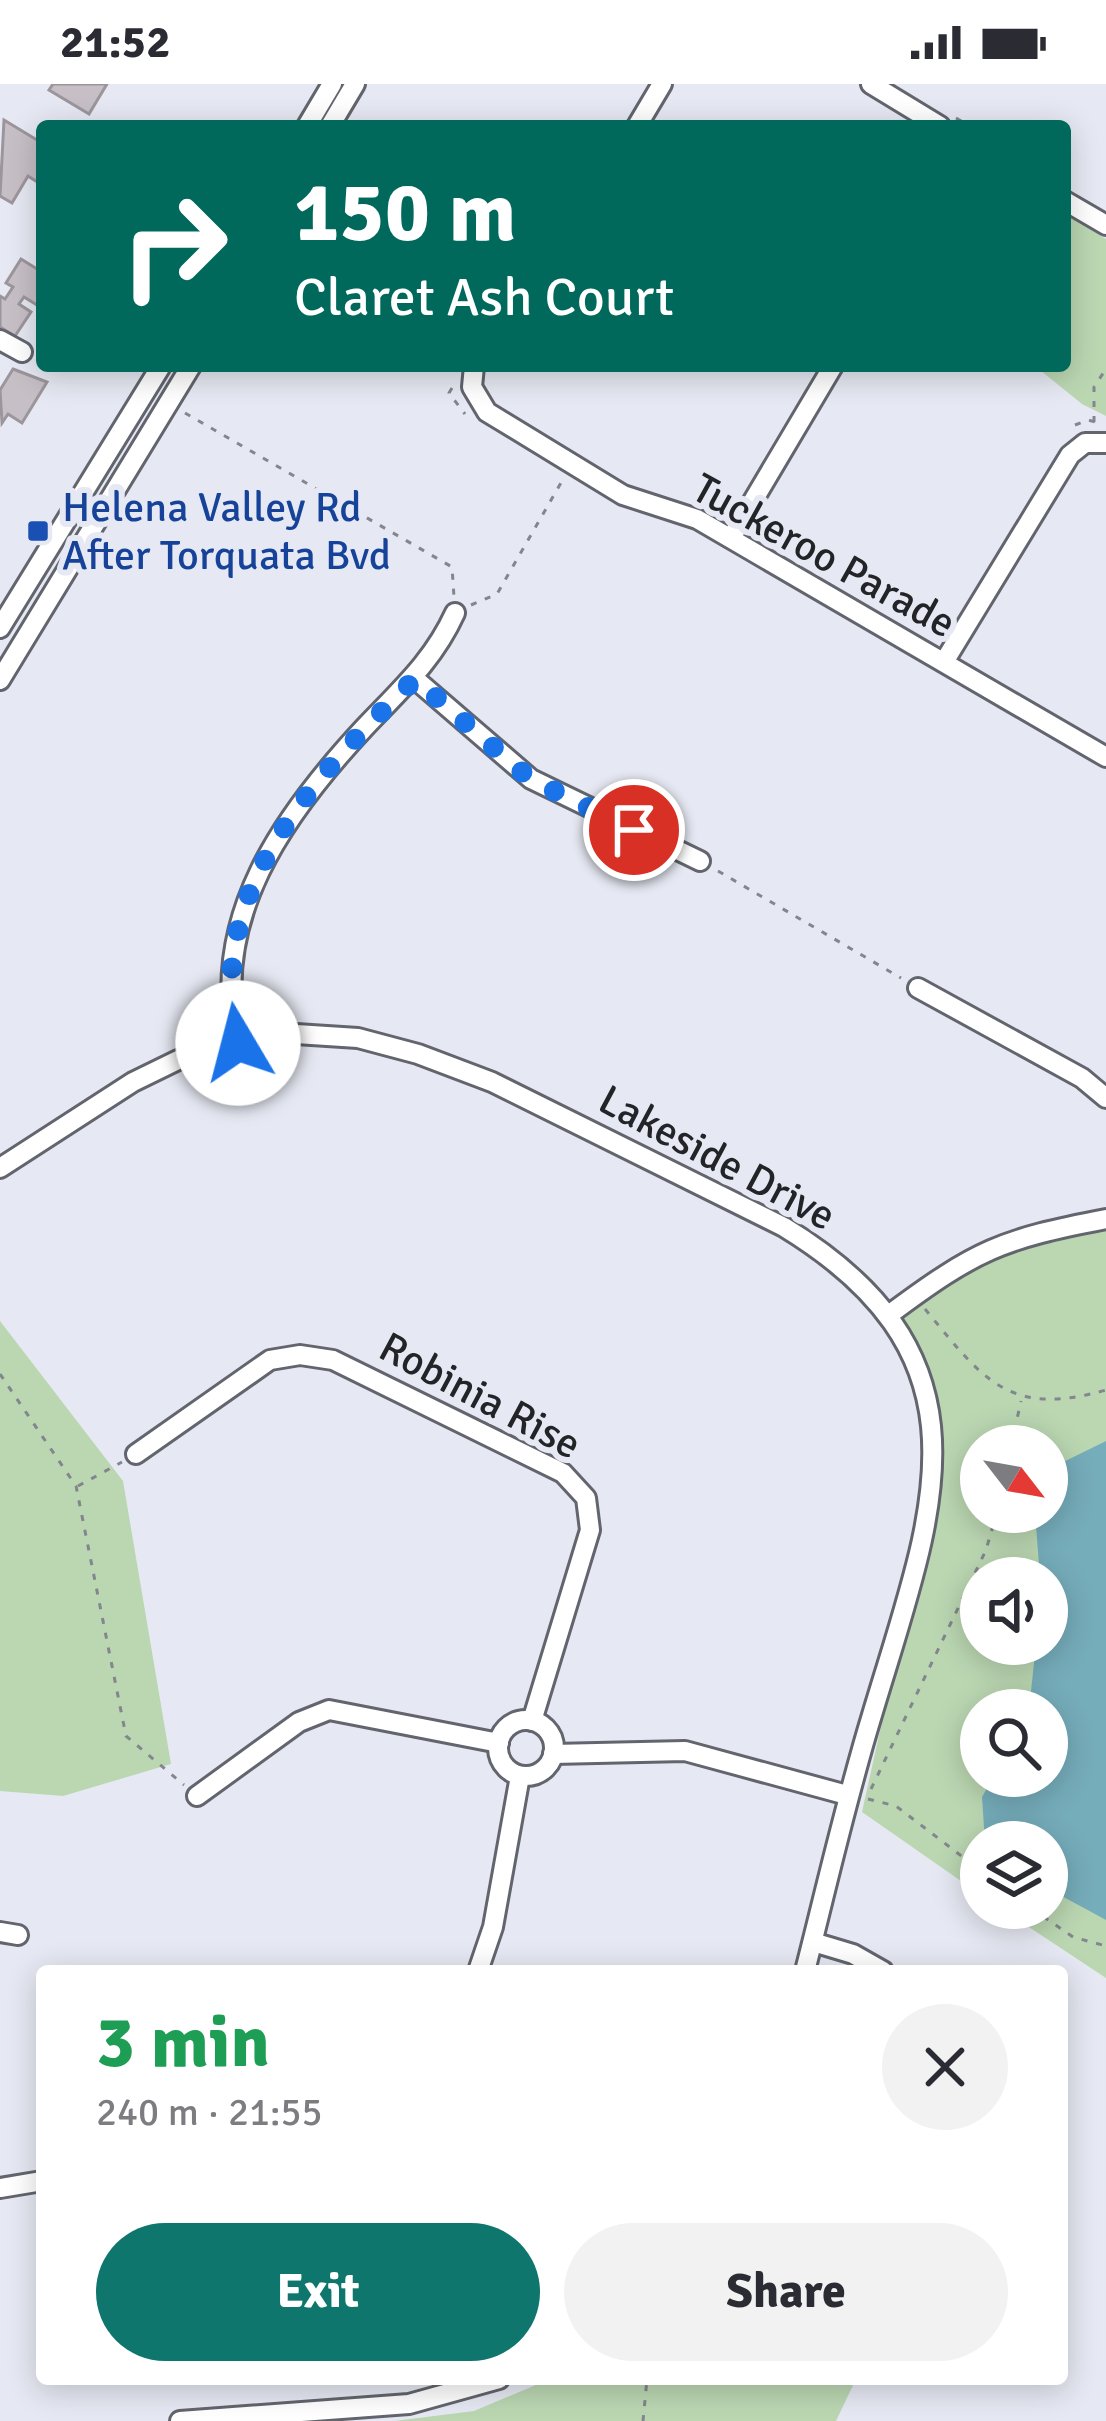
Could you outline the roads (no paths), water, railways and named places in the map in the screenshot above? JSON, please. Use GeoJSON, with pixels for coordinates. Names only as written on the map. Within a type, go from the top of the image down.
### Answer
{"type":"FeatureCollection","features":[{"type":"Feature","properties":{"kind":"street"},"geometry":{"type":"LineString","coordinates":[[311,120],[332,84]]}},
{"type":"Feature","properties":{"kind":"street"},"geometry":{"type":"LineString","coordinates":[[334,120],[355,84]]}},
{"type":"Feature","properties":{"kind":"street"},"geometry":{"type":"LineString","coordinates":[[641,120],[662,84]]}},
{"type":"Feature","properties":{"kind":"street"},"geometry":{"type":"LineString","coordinates":[[871,84],[930,120]]}},
{"type":"Feature","properties":{"kind":"street"},"geometry":{"type":"LineString","coordinates":[[1071,205],[1106,225]]}},
{"type":"Feature","properties":{"kind":"street"},"geometry":{"type":"LineString","coordinates":[[0,340],[22,352]]}},
{"type":"Feature","properties":{"kind":"street"},"geometry":{"type":"LineString","coordinates":[[0,628],[157,372]]}},
{"type":"Feature","properties":{"kind":"street"},"geometry":{"type":"LineString","coordinates":[[2,671],[187,372]]}},
{"type":"Feature","properties":{"kind":"street","name":"Tuckeroo Parade"},"geometry":{"type":"LineString","coordinates":[[473,372],[472,387],[487,412],[572,464],[623,495],[697,519],[1106,758]]}},
{"type":"Feature","properties":{"kind":"street"},"geometry":{"type":"LineString","coordinates":[[731,538],[829,372]]}},
{"type":"Feature","properties":{"kind":"street"},"geometry":{"type":"LineString","coordinates":[[944,662],[1070,455],[1101,443]]}},
{"type":"Feature","properties":{"kind":"street"},"geometry":{"type":"LineString","coordinates":[[238,1043],[228,1002],[231,976],[244,906],[261,866],[313,784],[415,679],[455,613]]}},
{"type":"Feature","properties":{"kind":"street"},"geometry":{"type":"LineString","coordinates":[[0,639],[18,650]]}},
{"type":"Feature","properties":{"kind":"street"},"geometry":{"type":"LineString","coordinates":[[415,679],[530,779],[700,861]]}},
{"type":"Feature","properties":{"kind":"street"},"geometry":{"type":"LineString","coordinates":[[918,988],[1106,1097]]}},
{"type":"Feature","properties":{"kind":"street","name":"Lakeside Drive"},"geometry":{"type":"LineString","coordinates":[[0,1168],[133,1082],[178,1060],[238,1043],[296,1034],[358,1038],[492,1082],[784,1227],[829,1254],[890,1313],[930,1408],[935,1450],[931,1514],[848,1796],[807,1965]]}},
{"type":"Feature","properties":{"kind":"street"},"geometry":{"type":"LineString","coordinates":[[890,1313],[998,1242],[1106,1220]]}},
{"type":"Feature","properties":{"kind":"street","name":"Robinia Rise"},"geometry":{"type":"LineString","coordinates":[[136,1454],[269,1360],[300,1354],[333,1360],[563,1473],[586,1498],[590,1530],[532,1721]]}},
{"type":"Feature","properties":{"kind":"street"},"geometry":{"type":"LineString","coordinates":[[197,1796],[299,1722],[329,1710],[499,1743]]}},
{"type":"Feature","properties":{"kind":"street"},"geometry":{"type":"LineString","coordinates":[[532,1721],[549,1733],[553,1754],[542,1772],[520,1776],[503,1764],[499,1743],[511,1725],[532,1721]]}},
{"type":"Feature","properties":{"kind":"street"},"geometry":{"type":"LineString","coordinates":[[553,1754],[685,1751],[848,1796]]}},
{"type":"Feature","properties":{"kind":"street"},"geometry":{"type":"LineString","coordinates":[[480,1965],[493,1927],[520,1776]]}},
{"type":"Feature","properties":{"kind":"street"},"geometry":{"type":"LineString","coordinates":[[813,1942],[872,1965]]}},
{"type":"Feature","properties":{"kind":"street"},"geometry":{"type":"LineString","coordinates":[[0,2188],[36,2182]]}},
{"type":"Feature","properties":{"kind":"street"},"geometry":{"type":"LineString","coordinates":[[180,2421],[409,2404],[477,2385]]}},
{"type":"Feature","properties":{"kind":"water"},"geometry":{"type":"Polygon","coordinates":[[[1106,1441],[1106,1920],[1068,1899],[1068,1821],[984,1821],[982,1797],[1068,1797],[1068,1689],[1031,1689],[1034,1665],[1068,1665],[1068,1557],[1038,1557],[1037,1533],[1068,1533],[1068,1460],[1106,1441]]]}},
{"type":"Feature","properties":{"kind":"place","name":"Helena Valley Rd After Torquata Bvd"},"geometry":{"type":"Point","coordinates":[38,531]}}]}
